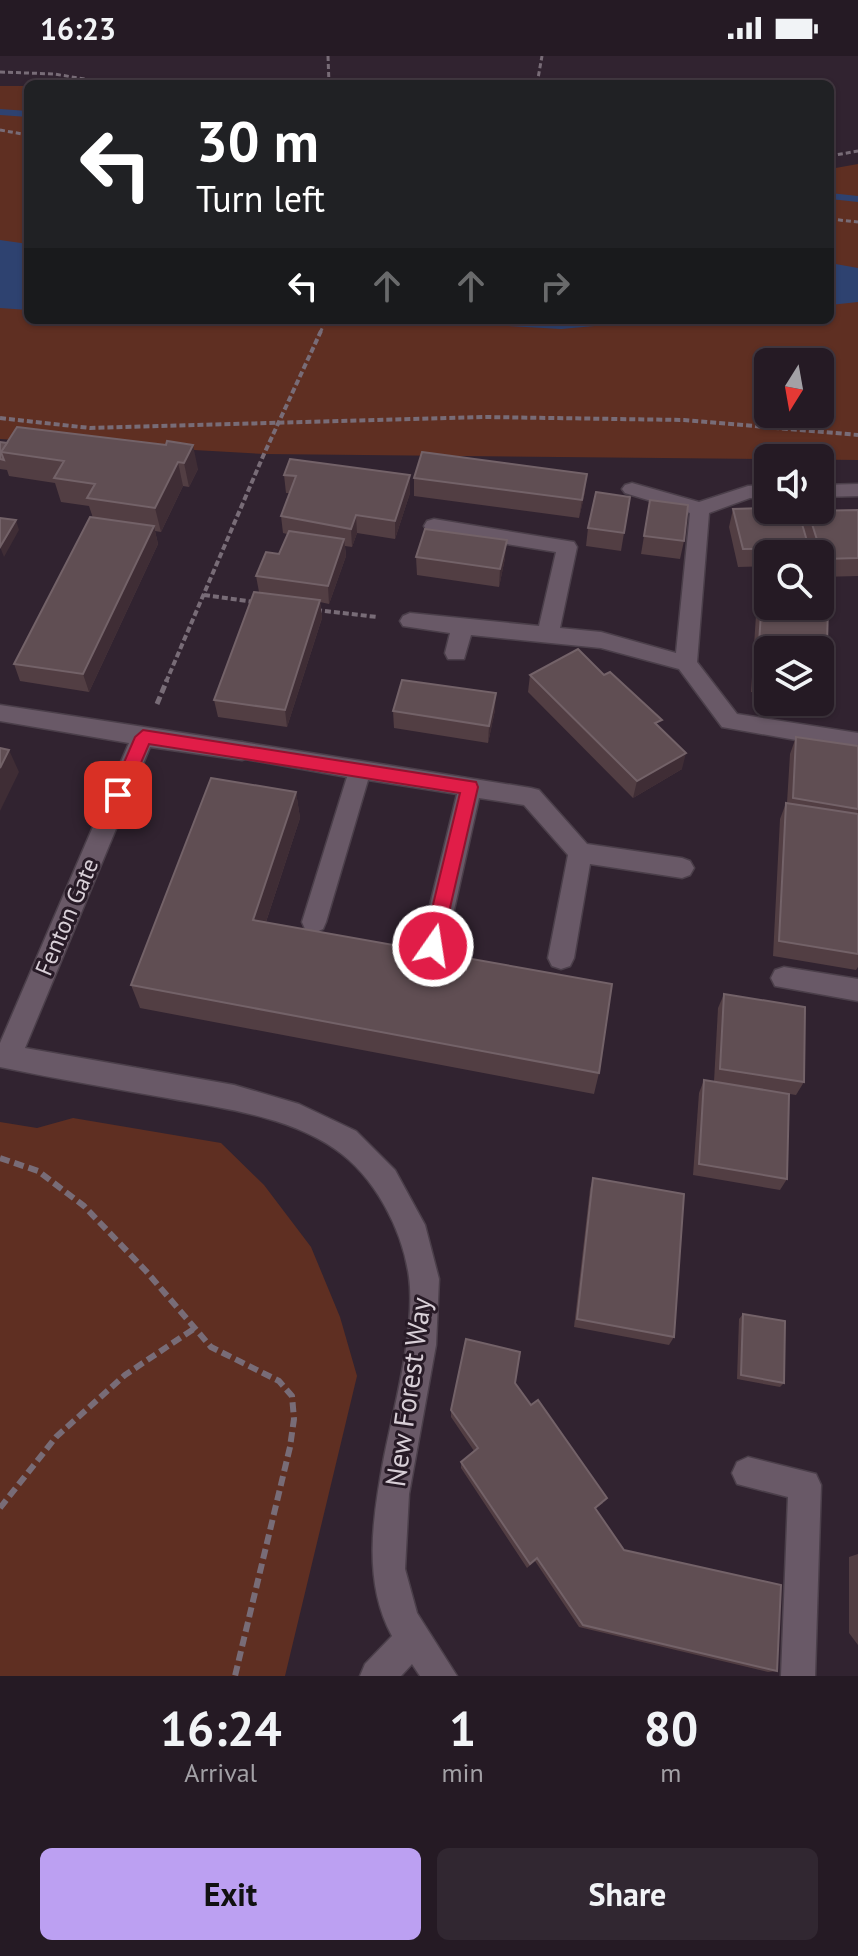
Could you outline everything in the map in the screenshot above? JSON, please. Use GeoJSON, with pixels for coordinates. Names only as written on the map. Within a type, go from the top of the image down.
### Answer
{"type":"FeatureCollection","features":[{"type":"Feature","properties":{"kind":"street"},"geometry":{"type":"LineString","coordinates":[[632,489],[700,509],[754,492]]}},
{"type":"Feature","properties":{"kind":"street"},"geometry":{"type":"LineString","coordinates":[[834,491],[858,490]]}},
{"type":"Feature","properties":{"kind":"street"},"geometry":{"type":"LineString","coordinates":[[686,663],[700,509]]}},
{"type":"Feature","properties":{"kind":"street"},"geometry":{"type":"LineString","coordinates":[[434,526],[567,547],[548,635]]}},
{"type":"Feature","properties":{"kind":"street"},"geometry":{"type":"LineString","coordinates":[[410,621],[601,640],[686,663],[730,721],[858,742]]}},
{"type":"Feature","properties":{"kind":"street"},"geometry":{"type":"LineString","coordinates":[[456,653],[462,627]]}},
{"type":"Feature","properties":{"kind":"street"},"geometry":{"type":"LineString","coordinates":[[0,713],[531,797],[580,853],[682,868]]}},
{"type":"Feature","properties":{"kind":"street","name":"Fenton Gate"},"geometry":{"type":"LineString","coordinates":[[4,1056],[143,737]]}},
{"type":"Feature","properties":{"kind":"street"},"geometry":{"type":"LineString","coordinates":[[314,922],[360,770]]}},
{"type":"Feature","properties":{"kind":"street"},"geometry":{"type":"LineString","coordinates":[[433,946],[470,787]]}},
{"type":"Feature","properties":{"kind":"street"},"geometry":{"type":"LineString","coordinates":[[561,958],[580,853]]}},
{"type":"Feature","properties":{"kind":"street"},"geometry":{"type":"LineString","coordinates":[[784,978],[858,990]]}},
{"type":"Feature","properties":{"kind":"street","name":"New Forest Way"},"geometry":{"type":"LineString","coordinates":[[4,1056],[234,1098],[299,1117],[346,1140],[385,1180],[411,1225],[424,1279],[421,1345],[393,1494],[388,1569],[402,1621],[440,1676]]}},
{"type":"Feature","properties":{"kind":"street"},"geometry":{"type":"LineString","coordinates":[[748,1473],[805,1485],[798,1676]]}},
{"type":"Feature","properties":{"kind":"street"},"geometry":{"type":"LineString","coordinates":[[377,1676],[413,1638]]}},
{"type":"Feature","properties":{"kind":"path"},"geometry":{"type":"LineString","coordinates":[[328,56],[328,80]]}},
{"type":"Feature","properties":{"kind":"path"},"geometry":{"type":"LineString","coordinates":[[538,80],[542,56]]}},
{"type":"Feature","properties":{"kind":"path"},"geometry":{"type":"LineString","coordinates":[[0,72],[54,74],[91,80]]}},
{"type":"Feature","properties":{"kind":"path"},"geometry":{"type":"LineString","coordinates":[[0,130],[24,134]]}},
{"type":"Feature","properties":{"kind":"path"},"geometry":{"type":"LineString","coordinates":[[834,155],[858,151]]}},
{"type":"Feature","properties":{"kind":"path"},"geometry":{"type":"LineString","coordinates":[[834,219],[858,222]]}},
{"type":"Feature","properties":{"kind":"path"},"geometry":{"type":"LineString","coordinates":[[143,737],[324,324]]}},
{"type":"Feature","properties":{"kind":"path"},"geometry":{"type":"LineString","coordinates":[[0,418],[90,428],[486,417],[684,420],[858,435]]}},
{"type":"Feature","properties":{"kind":"path"},"geometry":{"type":"LineString","coordinates":[[204,595],[267,603]]}},
{"type":"Feature","properties":{"kind":"path"},"geometry":{"type":"LineString","coordinates":[[314,609],[410,621]]}},
{"type":"Feature","properties":{"kind":"path"},"geometry":{"type":"LineString","coordinates":[[0,1158],[38,1171],[84,1206],[211,1347],[279,1381],[292,1396],[290,1447],[235,1676]]}},
{"type":"Feature","properties":{"kind":"path"},"geometry":{"type":"LineString","coordinates":[[0,1508],[56,1437],[125,1375],[195,1328]]}},
{"type":"Feature","properties":{"kind":"shaded area"},"geometry":{"type":"Polygon","coordinates":[[[0,86],[24,86],[24,324],[834,324],[834,168],[858,164],[858,460],[834,460],[834,444],[754,444],[754,459],[264,454],[0,439],[0,86]]]}},
{"type":"Feature","properties":{"kind":"shaded area"},"geometry":{"type":"Polygon","coordinates":[[[73,1118],[221,1143],[264,1185],[311,1247],[340,1317],[357,1376],[285,1676],[0,1676],[0,1122],[37,1128],[73,1118]]]}},
{"type":"Feature","properties":{"kind":"water"},"geometry":{"type":"Polygon","coordinates":[[[0,240],[24,243],[24,310],[0,308],[0,240]]]}},
{"type":"Feature","properties":{"kind":"water"},"geometry":{"type":"Polygon","coordinates":[[[834,264],[858,268],[858,302],[834,305],[834,264]]]}},
{"type":"Feature","properties":{"kind":"water"},"geometry":{"type":"Polygon","coordinates":[[[475,324],[617,324],[561,329],[475,324]]]}},
{"type":"Feature","properties":{"kind":"building"},"geometry":{"type":"Polygon","coordinates":[[[17,427],[166,445],[167,441],[193,445],[184,463],[178,462],[155,508],[87,498],[95,484],[54,478],[64,461],[1,452],[17,427]]]}},
{"type":"Feature","properties":{"kind":"building"},"geometry":{"type":"Polygon","coordinates":[[[0,442],[7,443],[1,452],[4,460],[0,459],[0,442]]]}},
{"type":"Feature","properties":{"kind":"building"},"geometry":{"type":"Polygon","coordinates":[[[422,452],[587,474],[582,500],[414,478],[422,452]]]}},
{"type":"Feature","properties":{"kind":"building"},"geometry":{"type":"Polygon","coordinates":[[[290,459],[410,475],[395,521],[356,515],[351,529],[281,516],[296,476],[284,475],[290,459]]]}},
{"type":"Feature","properties":{"kind":"building"},"geometry":{"type":"Polygon","coordinates":[[[596,492],[630,497],[624,533],[588,528],[596,492]]]}},
{"type":"Feature","properties":{"kind":"building"},"geometry":{"type":"Polygon","coordinates":[[[650,500],[688,505],[684,541],[644,536],[650,500]]]}},
{"type":"Feature","properties":{"kind":"building"},"geometry":{"type":"Polygon","coordinates":[[[754,508],[754,524],[802,524],[807,540],[754,540],[754,549],[743,549],[733,509],[754,508]]]}},
{"type":"Feature","properties":{"kind":"building"},"geometry":{"type":"Polygon","coordinates":[[[834,510],[858,510],[858,558],[834,559],[834,540],[817,540],[812,524],[834,524],[834,510]]]}},
{"type":"Feature","properties":{"kind":"building"},"geometry":{"type":"Polygon","coordinates":[[[90,517],[154,526],[83,674],[14,664],[90,517]]]}},
{"type":"Feature","properties":{"kind":"building"},"geometry":{"type":"Polygon","coordinates":[[[0,518],[16,520],[0,547],[0,518]]]}},
{"type":"Feature","properties":{"kind":"building"},"geometry":{"type":"Polygon","coordinates":[[[425,529],[507,540],[500,569],[416,557],[425,529]]]}},
{"type":"Feature","properties":{"kind":"building"},"geometry":{"type":"Polygon","coordinates":[[[289,531],[344,539],[328,586],[256,576],[266,552],[279,554],[289,531]]]}},
{"type":"Feature","properties":{"kind":"building"},"geometry":{"type":"Polygon","coordinates":[[[254,592],[320,600],[285,710],[214,700],[254,592]]]}},
{"type":"Feature","properties":{"kind":"building"},"geometry":{"type":"Polygon","coordinates":[[[761,620],[828,620],[827,636],[760,636],[761,620]]]}},
{"type":"Feature","properties":{"kind":"building"},"geometry":{"type":"Polygon","coordinates":[[[578,649],[604,675],[610,672],[662,720],[655,723],[686,753],[637,781],[530,675],[578,649]]]}},
{"type":"Feature","properties":{"kind":"building"},"geometry":{"type":"Polygon","coordinates":[[[402,680],[496,693],[489,726],[393,711],[402,680]]]}},
{"type":"Feature","properties":{"kind":"building"},"geometry":{"type":"Polygon","coordinates":[[[796,737],[858,746],[858,809],[793,798],[796,737]]]}},
{"type":"Feature","properties":{"kind":"building"},"geometry":{"type":"Polygon","coordinates":[[[0,748],[9,750],[0,768],[0,748]]]}},
{"type":"Feature","properties":{"kind":"building"},"geometry":{"type":"Polygon","coordinates":[[[211,778],[296,792],[253,920],[612,984],[599,1073],[131,985],[211,778]]]}},
{"type":"Feature","properties":{"kind":"building"},"geometry":{"type":"Polygon","coordinates":[[[786,803],[858,814],[858,954],[779,941],[786,803]]]}},
{"type":"Feature","properties":{"kind":"building"},"geometry":{"type":"Polygon","coordinates":[[[724,994],[805,1007],[804,1082],[720,1069],[724,994]]]}},
{"type":"Feature","properties":{"kind":"building"},"geometry":{"type":"Polygon","coordinates":[[[704,1080],[789,1094],[787,1179],[699,1164],[704,1080]]]}},
{"type":"Feature","properties":{"kind":"building"},"geometry":{"type":"Polygon","coordinates":[[[593,1178],[684,1194],[674,1337],[577,1319],[593,1178]]]}},
{"type":"Feature","properties":{"kind":"building"},"geometry":{"type":"Polygon","coordinates":[[[743,1314],[785,1321],[784,1383],[741,1375],[743,1314]]]}},
{"type":"Feature","properties":{"kind":"building"},"geometry":{"type":"Polygon","coordinates":[[[466,1339],[520,1352],[515,1383],[531,1405],[538,1400],[607,1498],[595,1508],[624,1550],[781,1585],[777,1671],[583,1625],[537,1558],[530,1564],[461,1462],[478,1448],[451,1410],[466,1339]]]}},
{"type":"Feature","properties":{"kind":"waterway"},"geometry":{"type":"LineString","coordinates":[[0,112],[24,114]]}},
{"type":"Feature","properties":{"kind":"waterway"},"geometry":{"type":"LineString","coordinates":[[834,196],[858,199]]}},
{"type":"Feature","properties":{"kind":"route"},"geometry":{"type":"LineString","coordinates":[[118,795],[143,737],[470,787],[433,946]]}}]}
